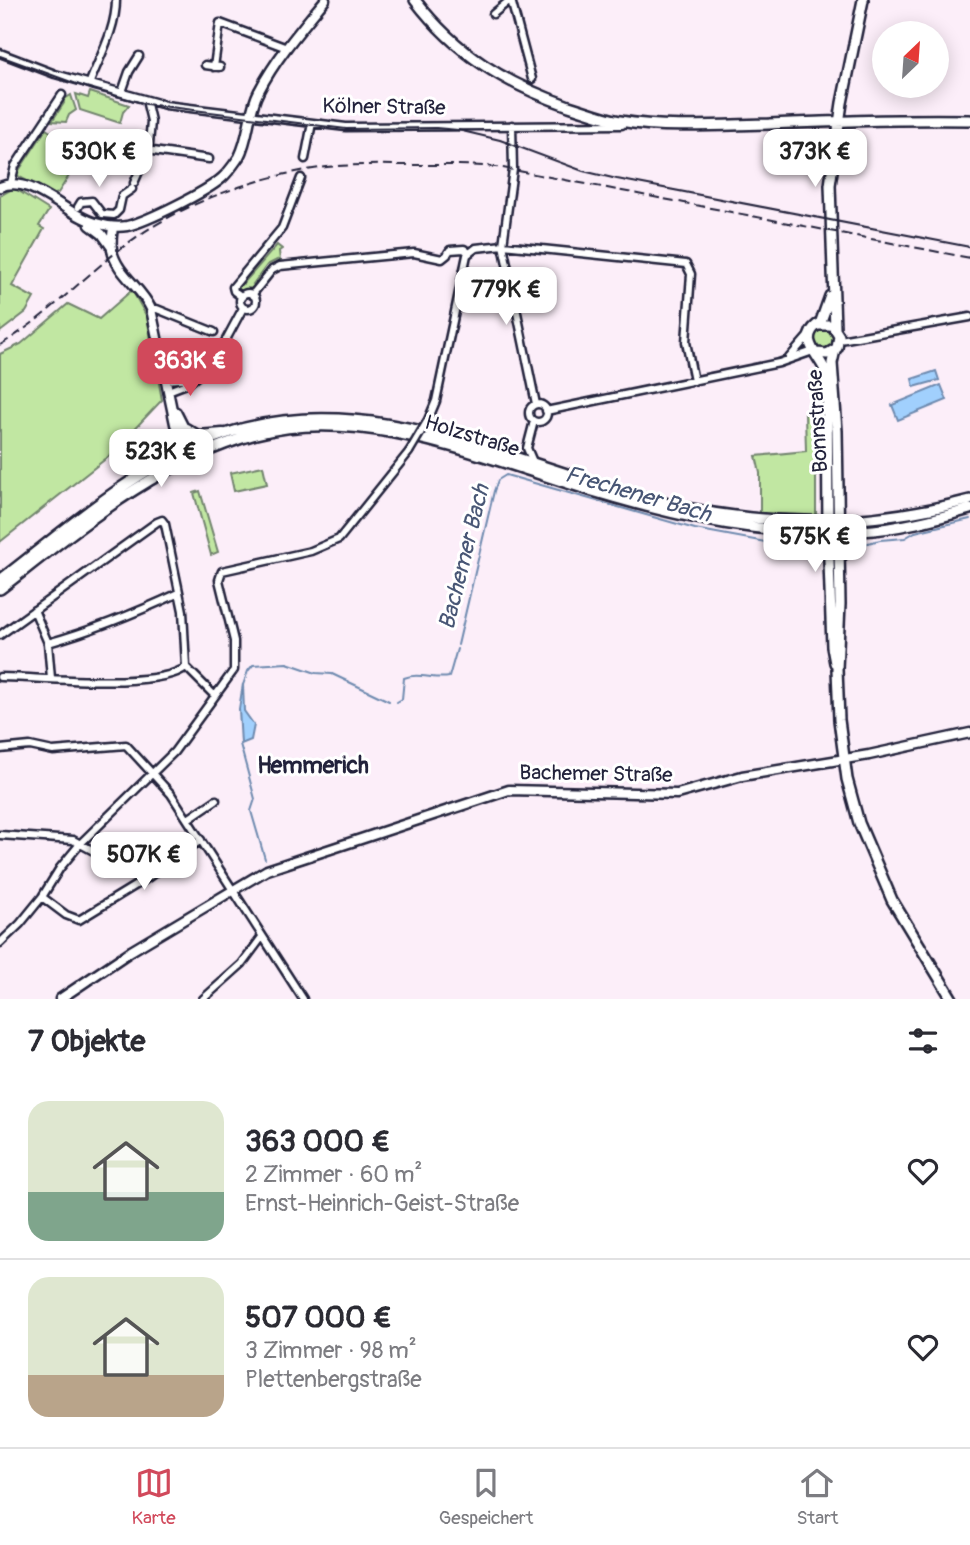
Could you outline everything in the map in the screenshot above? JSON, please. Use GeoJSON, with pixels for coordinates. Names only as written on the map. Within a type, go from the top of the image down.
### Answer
{"type":"FeatureCollection","features":[{"type":"Feature","properties":{"kind":"main road"},"geometry":{"type":"LineString","coordinates":[[415,0],[454,42],[502,78],[531,92],[605,117],[651,124],[733,125],[970,120]]}},
{"type":"Feature","properties":{"kind":"main road"},"geometry":{"type":"LineString","coordinates":[[832,284],[828,307],[820,324],[809,335],[809,344],[815,352],[827,354],[835,350],[840,340],[835,328],[832,284],[830,185],[839,121],[863,0]]}},
{"type":"Feature","properties":{"kind":"main road"},"geometry":{"type":"LineString","coordinates":[[820,324],[835,328]]}},
{"type":"Feature","properties":{"kind":"main road","name":"Bonnstraße"},"geometry":{"type":"LineString","coordinates":[[831,526],[838,492],[836,390],[832,363],[835,350]]}},
{"type":"Feature","properties":{"kind":"main road","name":"Bonnstraße"},"geometry":{"type":"LineString","coordinates":[[815,352],[825,366],[828,391],[831,526]]}},
{"type":"Feature","properties":{"kind":"main road","name":"Holzstraße"},"geometry":{"type":"LineString","coordinates":[[0,589],[106,508],[190,453],[226,433],[305,419],[344,418],[404,426],[655,501],[757,520],[831,526],[838,532],[919,523],[970,509]]}},
{"type":"Feature","properties":{"kind":"main road","name":"Holzstraße"},"geometry":{"type":"LineString","coordinates":[[0,580],[144,472],[190,453],[259,433],[305,427],[344,426],[374,429],[446,446],[682,516],[746,528],[831,526],[923,511],[970,500]]}},
{"type":"Feature","properties":{"kind":"main road"},"geometry":{"type":"LineString","coordinates":[[838,492],[847,513],[865,519]]}},
{"type":"Feature","properties":{"kind":"main road"},"geometry":{"type":"LineString","coordinates":[[831,526],[832,647],[837,669],[844,759],[859,823],[892,900],[952,999]]}},
{"type":"Feature","properties":{"kind":"main road"},"geometry":{"type":"LineString","coordinates":[[839,563],[847,542],[864,531]]}},
{"type":"Feature","properties":{"kind":"main road"},"geometry":{"type":"LineString","coordinates":[[837,669],[840,642],[838,532]]}},
{"type":"Feature","properties":{"kind":"street"},"geometry":{"type":"LineString","coordinates":[[90,82],[111,31],[116,0]]}},
{"type":"Feature","properties":{"kind":"street"},"geometry":{"type":"LineString","coordinates":[[0,187],[12,183],[26,185],[75,210],[92,222],[113,227],[131,225],[148,218],[220,179],[243,149],[258,93],[287,48],[325,0]]}},
{"type":"Feature","properties":{"kind":"street"},"geometry":{"type":"LineString","coordinates":[[493,14],[511,0],[532,79]]}},
{"type":"Feature","properties":{"kind":"street"},"geometry":{"type":"LineString","coordinates":[[205,65],[217,67],[220,23],[287,48]]}},
{"type":"Feature","properties":{"kind":"street","name":"Kölner Straße"},"geometry":{"type":"LineString","coordinates":[[0,53],[55,74],[165,105],[346,127],[622,125]]}},
{"type":"Feature","properties":{"kind":"street"},"geometry":{"type":"LineString","coordinates":[[122,92],[129,72],[139,56]]}},
{"type":"Feature","properties":{"kind":"street"},"geometry":{"type":"LineString","coordinates":[[521,73],[529,70]]}},
{"type":"Feature","properties":{"kind":"street"},"geometry":{"type":"LineString","coordinates":[[12,183],[15,166],[62,95]]}},
{"type":"Feature","properties":{"kind":"street"},"geometry":{"type":"LineString","coordinates":[[75,210],[81,202],[92,201],[102,214],[114,215],[119,210],[122,196],[133,186],[149,150],[150,121],[146,100]]}},
{"type":"Feature","properties":{"kind":"street"},"geometry":{"type":"LineString","coordinates":[[305,159],[312,123]]}},
{"type":"Feature","properties":{"kind":"street"},"geometry":{"type":"LineString","coordinates":[[512,125],[513,169],[503,245],[536,404]]}},
{"type":"Feature","properties":{"kind":"street"},"geometry":{"type":"LineString","coordinates":[[106,161],[149,150],[209,159]]}},
{"type":"Feature","properties":{"kind":"street"},"geometry":{"type":"LineString","coordinates":[[242,297],[233,287],[282,228],[301,178]]}},
{"type":"Feature","properties":{"kind":"street"},"geometry":{"type":"LineString","coordinates":[[75,210],[102,233],[112,247],[120,267],[146,299],[171,403],[190,453]]}},
{"type":"Feature","properties":{"kind":"street"},"geometry":{"type":"LineString","coordinates":[[112,247],[113,227]]}},
{"type":"Feature","properties":{"kind":"street"},"geometry":{"type":"LineString","coordinates":[[467,255],[477,248],[503,245],[686,264],[691,274],[686,342],[694,381]]}},
{"type":"Feature","properties":{"kind":"street"},"geometry":{"type":"LineString","coordinates":[[0,943],[20,925],[42,897],[60,867],[80,844],[153,774],[182,742],[234,670],[230,624],[219,580],[222,571],[312,551],[339,539],[409,452],[436,401],[467,255],[464,249],[450,250],[442,258],[414,253],[278,266],[252,295]]}},
{"type":"Feature","properties":{"kind":"street"},"geometry":{"type":"LineString","coordinates":[[243,308],[240,304],[242,297],[252,295]]}},
{"type":"Feature","properties":{"kind":"street"},"geometry":{"type":"LineString","coordinates":[[243,308],[254,306],[252,295]]}},
{"type":"Feature","properties":{"kind":"street"},"geometry":{"type":"LineString","coordinates":[[168,391],[189,383],[214,362],[243,308]]}},
{"type":"Feature","properties":{"kind":"street"},"geometry":{"type":"LineString","coordinates":[[150,309],[157,309],[214,332]]}},
{"type":"Feature","properties":{"kind":"street","name":"Bonnstraße"},"geometry":{"type":"LineString","coordinates":[[840,340],[970,317]]}},
{"type":"Feature","properties":{"kind":"street"},"geometry":{"type":"LineString","coordinates":[[787,360],[809,335]]}},
{"type":"Feature","properties":{"kind":"street"},"geometry":{"type":"LineString","coordinates":[[546,411],[694,381],[815,352]]}},
{"type":"Feature","properties":{"kind":"street"},"geometry":{"type":"LineString","coordinates":[[165,380],[194,378]]}},
{"type":"Feature","properties":{"kind":"street"},"geometry":{"type":"LineString","coordinates":[[171,403],[184,426],[190,453]]}},
{"type":"Feature","properties":{"kind":"street"},"geometry":{"type":"LineString","coordinates":[[538,466],[530,459],[527,448],[534,421],[529,413],[531,407],[536,404],[546,411]]}},
{"type":"Feature","properties":{"kind":"street"},"geometry":{"type":"LineString","coordinates":[[534,421],[544,419],[546,411]]}},
{"type":"Feature","properties":{"kind":"street","name":"Holzstraße"},"geometry":{"type":"LineString","coordinates":[[184,426],[198,435],[226,433]]}},
{"type":"Feature","properties":{"kind":"street"},"geometry":{"type":"LineString","coordinates":[[508,457],[527,448]]}},
{"type":"Feature","properties":{"kind":"street"},"geometry":{"type":"LineString","coordinates":[[0,635],[162,520],[183,611],[186,667],[215,696]]}},
{"type":"Feature","properties":{"kind":"street"},"geometry":{"type":"LineString","coordinates":[[48,643],[135,614],[179,593]]}},
{"type":"Feature","properties":{"kind":"street"},"geometry":{"type":"LineString","coordinates":[[34,610],[48,643],[51,678]]}},
{"type":"Feature","properties":{"kind":"street"},"geometry":{"type":"LineString","coordinates":[[0,677],[85,680],[142,678],[173,674],[186,667]]}},
{"type":"Feature","properties":{"kind":"street","name":"Bachemer Straße"},"geometry":{"type":"LineString","coordinates":[[60,999],[131,951],[267,870],[509,790],[677,794],[749,774],[844,759],[970,733]]}},
{"type":"Feature","properties":{"kind":"street"},"geometry":{"type":"LineString","coordinates":[[0,749],[30,746],[53,751],[123,744],[171,794],[303,999]]}},
{"type":"Feature","properties":{"kind":"street"},"geometry":{"type":"LineString","coordinates":[[188,819],[216,800]]}},
{"type":"Feature","properties":{"kind":"street"},"geometry":{"type":"LineString","coordinates":[[0,835],[48,836],[73,840],[146,879]]}},
{"type":"Feature","properties":{"kind":"street"},"geometry":{"type":"LineString","coordinates":[[42,897],[66,915],[79,920],[146,879],[201,839]]}},
{"type":"Feature","properties":{"kind":"street"},"geometry":{"type":"LineString","coordinates":[[203,999],[242,964],[262,937]]}},
{"type":"Feature","properties":{"kind":"green space"},"geometry":{"type":"Polygon","coordinates":[[[90,92],[129,105],[123,112],[120,123],[80,110],[76,94],[88,98],[90,92]]]}},
{"type":"Feature","properties":{"kind":"green space"},"geometry":{"type":"Polygon","coordinates":[[[71,95],[76,110],[69,115],[66,122],[52,121],[64,103],[63,100],[71,95]]]}},
{"type":"Feature","properties":{"kind":"green space"},"geometry":{"type":"Polygon","coordinates":[[[46,129],[83,154],[58,193],[53,195],[16,175],[46,129]]]}},
{"type":"Feature","properties":{"kind":"green space"},"geometry":{"type":"Polygon","coordinates":[[[14,188],[49,210],[39,226],[44,229],[12,286],[34,298],[26,312],[0,332],[0,196],[14,188]]]}},
{"type":"Feature","properties":{"kind":"green space"},"geometry":{"type":"Polygon","coordinates":[[[277,245],[282,249],[279,251],[280,261],[283,262],[278,263],[277,260],[267,265],[253,284],[256,286],[254,288],[247,291],[237,290],[239,283],[242,285],[277,245]]]}},
{"type":"Feature","properties":{"kind":"green space"},"geometry":{"type":"Polygon","coordinates":[[[132,290],[147,317],[162,400],[108,457],[0,542],[0,354],[21,344],[68,304],[99,319],[132,290]]]}},
{"type":"Feature","properties":{"kind":"green space"},"geometry":{"type":"Polygon","coordinates":[[[819,328],[831,329],[833,332],[834,342],[829,350],[818,350],[812,337],[819,328]]]}},
{"type":"Feature","properties":{"kind":"green space"},"geometry":{"type":"Polygon","coordinates":[[[813,406],[820,406],[821,430],[816,457],[816,520],[760,516],[760,473],[756,456],[806,451],[805,414],[813,406]]]}},
{"type":"Feature","properties":{"kind":"green space"},"geometry":{"type":"Polygon","coordinates":[[[263,466],[267,484],[234,491],[230,473],[263,466]]]}},
{"type":"Feature","properties":{"kind":"green space"},"geometry":{"type":"Polygon","coordinates":[[[200,491],[218,552],[211,555],[194,493],[200,491]]]}},
{"type":"Feature","properties":{"kind":"water"},"geometry":{"type":"Polygon","coordinates":[[[936,371],[939,380],[914,387],[912,379],[936,371]]]}},
{"type":"Feature","properties":{"kind":"water"},"geometry":{"type":"Polygon","coordinates":[[[941,385],[947,400],[898,420],[892,405],[941,385]]]}},
{"type":"Feature","properties":{"kind":"water"},"geometry":{"type":"Polygon","coordinates":[[[243,684],[244,711],[254,725],[251,740],[241,744],[239,709],[243,684]]]}},
{"type":"Feature","properties":{"kind":"waterway","name":"Frechener Bach"},"geometry":{"type":"LineString","coordinates":[[458,645],[494,491],[498,480],[506,475],[695,529],[808,550]]}},
{"type":"Feature","properties":{"kind":"waterway","name":"Frechener Bach"},"geometry":{"type":"LineString","coordinates":[[852,547],[880,540],[905,538],[915,532],[970,519]]}},
{"type":"Feature","properties":{"kind":"waterway","name":"Bachemer Bach"},"geometry":{"type":"LineString","coordinates":[[397,702],[402,699],[404,678],[449,677],[457,649]]}},
{"type":"Feature","properties":{"kind":"waterway","name":"Bachemer Bach"},"geometry":{"type":"LineString","coordinates":[[243,685],[253,665],[287,663],[316,673],[332,674],[389,701]]}},
{"type":"Feature","properties":{"kind":"waterway","name":"Bachemer Bach"},"geometry":{"type":"LineString","coordinates":[[240,744],[255,799],[251,811],[265,859]]}},
{"type":"Feature","properties":{"kind":"tram line"},"geometry":{"type":"LineString","coordinates":[[0,56],[93,90],[146,104],[346,129],[458,130],[500,140],[583,171],[617,179],[970,247]]}},
{"type":"Feature","properties":{"kind":"railway"},"geometry":{"type":"LineString","coordinates":[[0,345],[36,320],[120,249],[159,223],[229,191],[278,176],[327,167],[449,165],[503,168],[970,258]]}},
{"type":"Feature","properties":{"kind":"district","name":"Hemmerich"},"geometry":{"type":"Point","coordinates":[313,765]}}]}
